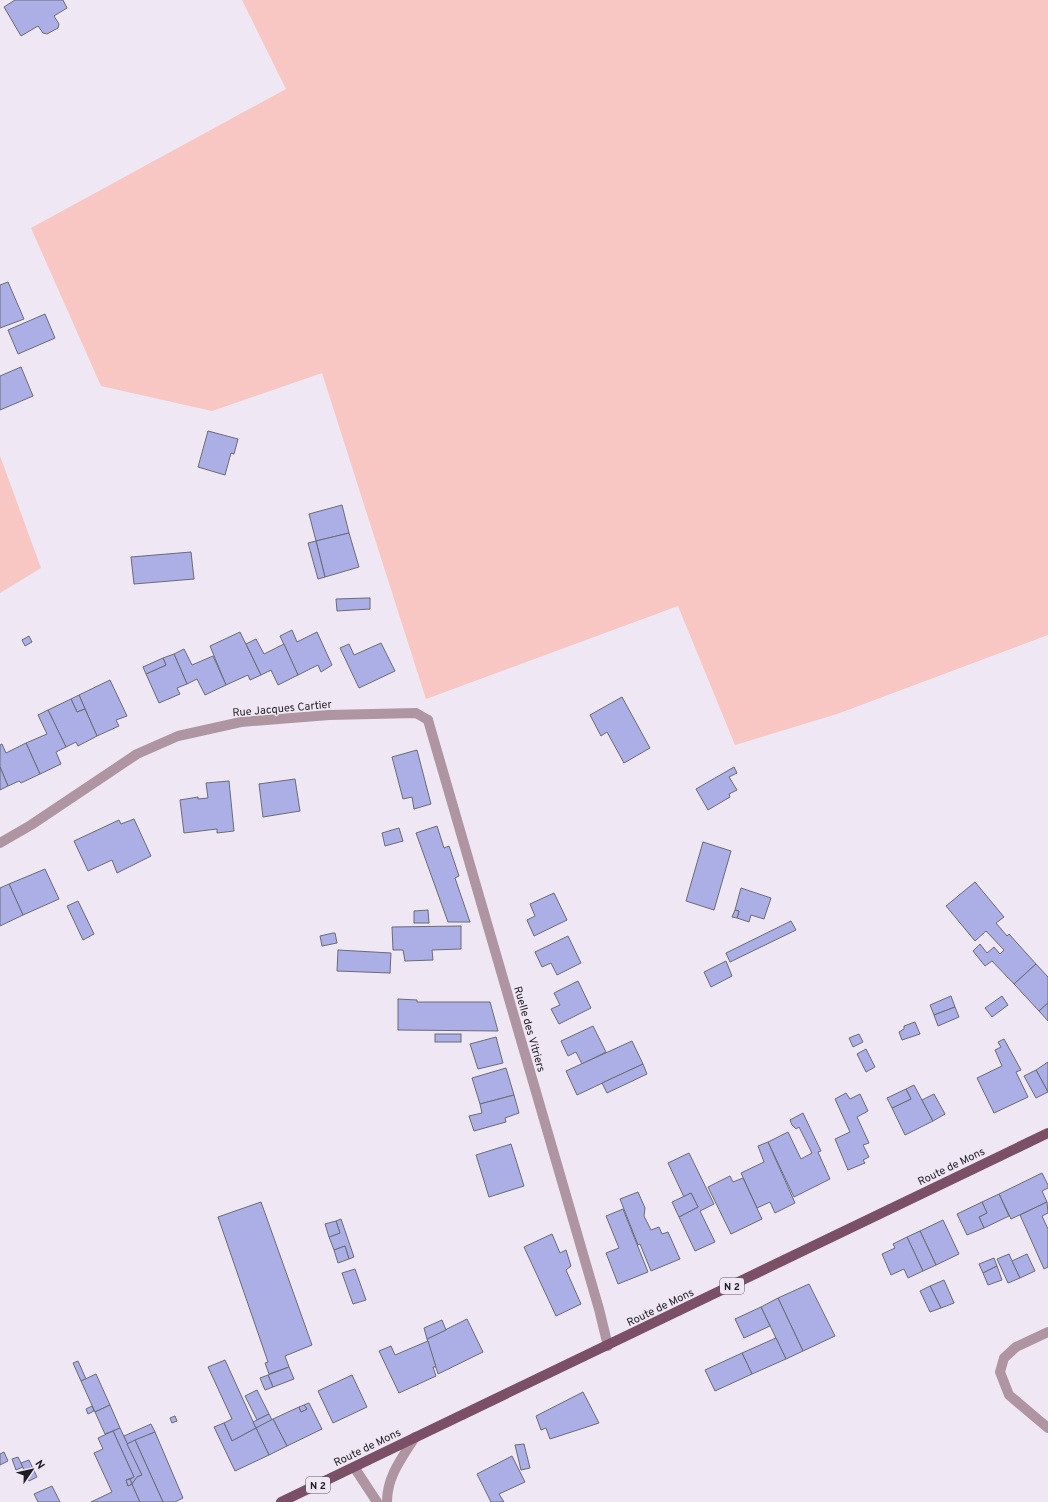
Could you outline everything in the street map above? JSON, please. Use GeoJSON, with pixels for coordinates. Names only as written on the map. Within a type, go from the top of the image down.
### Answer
{"type":"FeatureCollection","features":[{"type":"Feature","properties":{"kind":"main road","name":"Route de Mons"},"geometry":{"type":"LineString","coordinates":[[281,1502],[1048,1133]]}},
{"type":"Feature","properties":{"kind":"street","name":"Rue Jacques Cartier"},"geometry":{"type":"LineString","coordinates":[[0,843],[31,825],[137,754],[178,736],[241,722],[329,715],[416,713],[428,720]]}},
{"type":"Feature","properties":{"kind":"street","name":"Ruelle des Vitriers"},"geometry":{"type":"LineString","coordinates":[[428,720],[608,1346]]}},
{"type":"Feature","properties":{"kind":"street"},"geometry":{"type":"LineString","coordinates":[[1048,1332],[1016,1347],[1004,1358],[1000,1372],[1009,1395],[1048,1428]]}},
{"type":"Feature","properties":{"kind":"street"},"geometry":{"type":"LineString","coordinates":[[387,1502],[393,1472],[415,1437]]}},
{"type":"Feature","properties":{"kind":"street"},"geometry":{"type":"LineString","coordinates":[[354,1467],[377,1502]]}},
{"type":"Feature","properties":{"kind":"shaded area"},"geometry":{"type":"Polygon","coordinates":[[[242,0],[1048,0],[1048,635],[837,714],[735,745],[678,606],[426,699],[322,373],[212,411],[101,386],[31,228],[286,89],[242,0]]]}},
{"type":"Feature","properties":{"kind":"shaded area"},"geometry":{"type":"Polygon","coordinates":[[[0,456],[41,568],[0,593],[0,456]]]}},
{"type":"Feature","properties":{"kind":"building"},"geometry":{"type":"Polygon","coordinates":[[[15,0],[63,0],[67,8],[54,16],[59,24],[58,28],[47,34],[43,33],[38,26],[21,36],[4,7],[15,0]]]}},
{"type":"Feature","properties":{"kind":"building"},"geometry":{"type":"Polygon","coordinates":[[[8,282],[24,319],[0,328],[0,285],[8,282]]]}},
{"type":"Feature","properties":{"kind":"building"},"geometry":{"type":"Polygon","coordinates":[[[45,314],[55,338],[18,354],[8,330],[45,314]]]}},
{"type":"Feature","properties":{"kind":"building"},"geometry":{"type":"Polygon","coordinates":[[[21,367],[33,396],[0,410],[0,376],[21,367]]]}},
{"type":"Feature","properties":{"kind":"building"},"geometry":{"type":"Polygon","coordinates":[[[208,431],[238,439],[234,454],[231,453],[225,475],[198,467],[208,431]]]}},
{"type":"Feature","properties":{"kind":"building"},"geometry":{"type":"Polygon","coordinates":[[[342,505],[349,533],[316,541],[309,514],[342,505]]]}},
{"type":"Feature","properties":{"kind":"building"},"geometry":{"type":"Polygon","coordinates":[[[349,533],[359,567],[325,577],[316,541],[349,533]]]}},
{"type":"Feature","properties":{"kind":"building"},"geometry":{"type":"Polygon","coordinates":[[[316,541],[325,577],[318,579],[308,543],[316,541]]]}},
{"type":"Feature","properties":{"kind":"building"},"geometry":{"type":"Polygon","coordinates":[[[191,552],[194,579],[134,584],[131,557],[191,552]]]}},
{"type":"Feature","properties":{"kind":"building"},"geometry":{"type":"Polygon","coordinates":[[[370,598],[370,609],[337,611],[336,599],[370,598]]]}},
{"type":"Feature","properties":{"kind":"building"},"geometry":{"type":"Polygon","coordinates":[[[292,630],[297,642],[317,632],[332,665],[321,672],[318,665],[298,675],[280,636],[292,630]]]}},
{"type":"Feature","properties":{"kind":"building"},"geometry":{"type":"Polygon","coordinates":[[[240,632],[261,675],[250,680],[248,675],[226,685],[210,646],[240,632]]]}},
{"type":"Feature","properties":{"kind":"building"},"geometry":{"type":"Polygon","coordinates":[[[29,636],[32,642],[25,646],[22,640],[29,636]]]}},
{"type":"Feature","properties":{"kind":"building"},"geometry":{"type":"Polygon","coordinates":[[[256,639],[264,654],[284,644],[298,675],[278,685],[271,670],[261,675],[246,644],[256,639]]]}},
{"type":"Feature","properties":{"kind":"building"},"geometry":{"type":"Polygon","coordinates":[[[381,643],[395,671],[359,688],[340,648],[349,644],[354,655],[381,643]]]}},
{"type":"Feature","properties":{"kind":"building"},"geometry":{"type":"Polygon","coordinates":[[[184,649],[192,665],[213,656],[226,685],[205,695],[197,679],[187,684],[174,654],[184,649]]]}},
{"type":"Feature","properties":{"kind":"building"},"geometry":{"type":"Polygon","coordinates":[[[174,654],[187,684],[177,688],[180,694],[159,703],[146,674],[166,665],[163,658],[174,654]]]}},
{"type":"Feature","properties":{"kind":"building"},"geometry":{"type":"Polygon","coordinates":[[[163,658],[166,665],[146,674],[143,667],[163,658]]]}},
{"type":"Feature","properties":{"kind":"building"},"geometry":{"type":"Polygon","coordinates":[[[110,680],[127,716],[116,720],[119,726],[97,736],[79,695],[110,680]]]}},
{"type":"Feature","properties":{"kind":"building"},"geometry":{"type":"Polygon","coordinates":[[[79,695],[85,709],[77,712],[71,699],[79,695]]]}},
{"type":"Feature","properties":{"kind":"building"},"geometry":{"type":"Polygon","coordinates":[[[622,697],[650,748],[624,763],[607,732],[601,736],[590,715],[622,697]]]}},
{"type":"Feature","properties":{"kind":"building"},"geometry":{"type":"Polygon","coordinates":[[[71,699],[77,712],[85,709],[97,736],[78,746],[76,742],[66,747],[48,710],[71,699]]]}},
{"type":"Feature","properties":{"kind":"building"},"geometry":{"type":"Polygon","coordinates":[[[48,710],[66,747],[56,752],[61,764],[40,774],[26,743],[47,734],[38,715],[48,710]]]}},
{"type":"Feature","properties":{"kind":"building"},"geometry":{"type":"Polygon","coordinates":[[[26,743],[40,774],[21,783],[19,781],[8,786],[0,767],[0,745],[2,744],[6,753],[26,743]]]}},
{"type":"Feature","properties":{"kind":"building"},"geometry":{"type":"Polygon","coordinates":[[[417,750],[431,804],[414,809],[412,797],[403,799],[392,757],[417,750]]]}},
{"type":"Feature","properties":{"kind":"building"},"geometry":{"type":"Polygon","coordinates":[[[0,767],[8,786],[0,790],[0,767]]]}},
{"type":"Feature","properties":{"kind":"building"},"geometry":{"type":"Polygon","coordinates":[[[734,767],[737,773],[729,777],[737,790],[729,794],[730,797],[708,810],[696,789],[734,767]]]}},
{"type":"Feature","properties":{"kind":"building"},"geometry":{"type":"Polygon","coordinates":[[[295,779],[300,811],[263,817],[259,784],[295,779]]]}},
{"type":"Feature","properties":{"kind":"building"},"geometry":{"type":"Polygon","coordinates":[[[229,781],[234,831],[217,833],[217,829],[184,833],[180,800],[198,797],[198,799],[208,798],[206,783],[229,781]]]}},
{"type":"Feature","properties":{"kind":"building"},"geometry":{"type":"Polygon","coordinates":[[[134,819],[151,856],[117,873],[112,860],[88,871],[74,841],[119,820],[121,824],[134,819]]]}},
{"type":"Feature","properties":{"kind":"building"},"geometry":{"type":"Polygon","coordinates":[[[437,826],[444,848],[449,846],[459,876],[455,878],[470,922],[448,922],[416,833],[437,826]]]}},
{"type":"Feature","properties":{"kind":"building"},"geometry":{"type":"Polygon","coordinates":[[[399,828],[403,841],[385,846],[382,833],[399,828]]]}},
{"type":"Feature","properties":{"kind":"building"},"geometry":{"type":"Polygon","coordinates":[[[703,842],[731,851],[714,910],[686,901],[703,842]]]}},
{"type":"Feature","properties":{"kind":"building"},"geometry":{"type":"Polygon","coordinates":[[[45,869],[59,899],[23,915],[9,884],[45,869]]]}},
{"type":"Feature","properties":{"kind":"building"},"geometry":{"type":"Polygon","coordinates":[[[975,882],[1004,917],[996,923],[1007,936],[1009,934],[1036,964],[1014,984],[992,961],[985,966],[973,951],[980,944],[987,953],[994,947],[1000,954],[1004,950],[986,931],[975,941],[946,906],[975,882]]]}},
{"type":"Feature","properties":{"kind":"building"},"geometry":{"type":"Polygon","coordinates":[[[9,884],[23,915],[0,926],[0,888],[9,884]]]}},
{"type":"Feature","properties":{"kind":"building"},"geometry":{"type":"Polygon","coordinates":[[[741,888],[771,898],[764,919],[751,915],[749,922],[737,918],[739,911],[735,910],[741,888]]]}},
{"type":"Feature","properties":{"kind":"building"},"geometry":{"type":"Polygon","coordinates":[[[554,893],[567,920],[534,936],[527,920],[535,916],[530,904],[554,893]]]}},
{"type":"Feature","properties":{"kind":"building"},"geometry":{"type":"Polygon","coordinates":[[[78,901],[94,934],[83,940],[67,906],[78,901]]]}},
{"type":"Feature","properties":{"kind":"building"},"geometry":{"type":"Polygon","coordinates":[[[428,910],[429,923],[414,923],[414,911],[428,910]]]}},
{"type":"Feature","properties":{"kind":"building"},"geometry":{"type":"Polygon","coordinates":[[[735,910],[739,911],[737,918],[732,917],[735,910]]]}},
{"type":"Feature","properties":{"kind":"building"},"geometry":{"type":"Polygon","coordinates":[[[791,921],[796,930],[730,962],[726,953],[791,921]]]}},
{"type":"Feature","properties":{"kind":"building"},"geometry":{"type":"Polygon","coordinates":[[[461,926],[461,949],[432,950],[433,960],[405,961],[403,950],[393,950],[392,927],[461,926]]]}},
{"type":"Feature","properties":{"kind":"building"},"geometry":{"type":"Polygon","coordinates":[[[335,933],[337,943],[322,946],[320,936],[335,933]]]}},
{"type":"Feature","properties":{"kind":"building"},"geometry":{"type":"Polygon","coordinates":[[[568,936],[581,963],[557,975],[551,963],[542,967],[535,952],[568,936]]]}},
{"type":"Feature","properties":{"kind":"building"},"geometry":{"type":"Polygon","coordinates":[[[338,950],[391,953],[390,973],[337,971],[338,950]]]}},
{"type":"Feature","properties":{"kind":"building"},"geometry":{"type":"Polygon","coordinates":[[[726,961],[732,976],[711,987],[704,972],[726,961]]]}},
{"type":"Feature","properties":{"kind":"building"},"geometry":{"type":"Polygon","coordinates":[[[1036,964],[1048,977],[1048,1003],[1039,1011],[1014,984],[1036,964]]]}},
{"type":"Feature","properties":{"kind":"building"},"geometry":{"type":"Polygon","coordinates":[[[578,981],[591,1008],[559,1024],[551,1009],[560,1005],[554,993],[578,981]]]}},
{"type":"Feature","properties":{"kind":"building"},"geometry":{"type":"Polygon","coordinates":[[[951,996],[955,1007],[934,1015],[930,1005],[951,996]]]}},
{"type":"Feature","properties":{"kind":"building"},"geometry":{"type":"Polygon","coordinates":[[[1002,996],[1008,1005],[992,1017],[985,1008],[1002,996]]]}},
{"type":"Feature","properties":{"kind":"building"},"geometry":{"type":"Polygon","coordinates":[[[398,999],[417,1000],[417,1002],[490,1002],[498,1031],[398,1030],[398,999]]]}},
{"type":"Feature","properties":{"kind":"building"},"geometry":{"type":"Polygon","coordinates":[[[1048,1003],[1048,1021],[1039,1011],[1048,1003]]]}},
{"type":"Feature","properties":{"kind":"building"},"geometry":{"type":"Polygon","coordinates":[[[955,1007],[959,1017],[938,1026],[934,1015],[955,1007]]]}},
{"type":"Feature","properties":{"kind":"building"},"geometry":{"type":"Polygon","coordinates":[[[915,1022],[920,1034],[902,1040],[899,1032],[904,1029],[904,1026],[915,1022]]]}},
{"type":"Feature","properties":{"kind":"building"},"geometry":{"type":"Polygon","coordinates":[[[593,1026],[606,1052],[582,1064],[576,1052],[568,1056],[561,1041],[593,1026]]]}},
{"type":"Feature","properties":{"kind":"building"},"geometry":{"type":"Polygon","coordinates":[[[435,1034],[461,1034],[461,1042],[435,1042],[435,1034]]]}},
{"type":"Feature","properties":{"kind":"building"},"geometry":{"type":"Polygon","coordinates":[[[859,1034],[863,1042],[853,1047],[849,1038],[859,1034]]]}},
{"type":"Feature","properties":{"kind":"building"},"geometry":{"type":"Polygon","coordinates":[[[496,1037],[503,1063],[478,1069],[470,1044],[496,1037]]]}},
{"type":"Feature","properties":{"kind":"building"},"geometry":{"type":"Polygon","coordinates":[[[1004,1039],[1021,1070],[1016,1072],[1028,1097],[994,1113],[977,1078],[1002,1066],[995,1050],[1001,1047],[998,1042],[1004,1039]]]}},
{"type":"Feature","properties":{"kind":"building"},"geometry":{"type":"Polygon","coordinates":[[[632,1041],[643,1064],[577,1095],[566,1071],[632,1041]]]}},
{"type":"Feature","properties":{"kind":"building"},"geometry":{"type":"Polygon","coordinates":[[[866,1049],[875,1067],[866,1072],[857,1054],[866,1049]]]}},
{"type":"Feature","properties":{"kind":"building"},"geometry":{"type":"Polygon","coordinates":[[[1048,1062],[1048,1092],[1036,1070],[1048,1062]]]}},
{"type":"Feature","properties":{"kind":"building"},"geometry":{"type":"Polygon","coordinates":[[[643,1064],[647,1074],[607,1093],[602,1083],[643,1064]]]}},
{"type":"Feature","properties":{"kind":"building"},"geometry":{"type":"Polygon","coordinates":[[[506,1068],[514,1095],[480,1104],[472,1078],[506,1068]]]}},
{"type":"Feature","properties":{"kind":"building"},"geometry":{"type":"Polygon","coordinates":[[[1036,1070],[1048,1092],[1036,1098],[1024,1076],[1036,1070]]]}},
{"type":"Feature","properties":{"kind":"building"},"geometry":{"type":"Polygon","coordinates":[[[914,1085],[933,1121],[905,1135],[892,1108],[911,1099],[906,1089],[914,1085]]]}},
{"type":"Feature","properties":{"kind":"building"},"geometry":{"type":"Polygon","coordinates":[[[906,1089],[911,1099],[892,1108],[887,1098],[906,1089]]]}},
{"type":"Feature","properties":{"kind":"building"},"geometry":{"type":"Polygon","coordinates":[[[846,1093],[850,1099],[860,1094],[868,1111],[857,1117],[869,1143],[863,1145],[869,1157],[863,1160],[865,1163],[848,1170],[835,1139],[850,1132],[835,1099],[846,1093]]]}},
{"type":"Feature","properties":{"kind":"building"},"geometry":{"type":"Polygon","coordinates":[[[934,1094],[945,1114],[933,1121],[922,1100],[934,1094]]]}},
{"type":"Feature","properties":{"kind":"building"},"geometry":{"type":"Polygon","coordinates":[[[514,1095],[519,1113],[505,1118],[506,1122],[474,1131],[469,1116],[482,1113],[480,1104],[514,1095]]]}},
{"type":"Feature","properties":{"kind":"building"},"geometry":{"type":"Polygon","coordinates":[[[803,1113],[821,1151],[818,1152],[830,1179],[794,1197],[768,1142],[788,1132],[801,1159],[812,1153],[799,1127],[796,1129],[790,1120],[803,1113]]]}},
{"type":"Feature","properties":{"kind":"building"},"geometry":{"type":"Polygon","coordinates":[[[768,1142],[795,1203],[775,1213],[770,1202],[757,1208],[741,1173],[764,1162],[758,1146],[768,1142]]]}},
{"type":"Feature","properties":{"kind":"building"},"geometry":{"type":"Polygon","coordinates":[[[511,1144],[524,1186],[489,1197],[476,1155],[511,1144]]]}},
{"type":"Feature","properties":{"kind":"building"},"geometry":{"type":"Polygon","coordinates":[[[689,1153],[714,1204],[700,1211],[715,1242],[695,1251],[679,1217],[698,1207],[691,1193],[684,1197],[668,1163],[689,1153]]]}},
{"type":"Feature","properties":{"kind":"building"},"geometry":{"type":"Polygon","coordinates":[[[1042,1173],[1048,1185],[1048,1188],[1042,1191],[1047,1202],[1011,1219],[999,1194],[1042,1173]]]}},
{"type":"Feature","properties":{"kind":"building"},"geometry":{"type":"Polygon","coordinates":[[[730,1176],[733,1182],[743,1178],[762,1219],[731,1234],[708,1187],[730,1176]]]}},
{"type":"Feature","properties":{"kind":"building"},"geometry":{"type":"Polygon","coordinates":[[[638,1192],[645,1208],[644,1216],[651,1230],[659,1227],[662,1234],[668,1232],[680,1259],[651,1271],[640,1244],[638,1245],[620,1199],[638,1192]]]}},
{"type":"Feature","properties":{"kind":"building"},"geometry":{"type":"Polygon","coordinates":[[[691,1193],[698,1207],[679,1217],[672,1202],[691,1193]]]}},
{"type":"Feature","properties":{"kind":"building"},"geometry":{"type":"Polygon","coordinates":[[[999,1194],[1009,1216],[984,1228],[979,1217],[987,1213],[982,1202],[999,1194]]]}},
{"type":"Feature","properties":{"kind":"building"},"geometry":{"type":"Polygon","coordinates":[[[261,1202],[312,1345],[285,1356],[289,1367],[269,1374],[265,1363],[268,1362],[218,1217],[261,1202]]]}},
{"type":"Feature","properties":{"kind":"building"},"geometry":{"type":"Polygon","coordinates":[[[982,1202],[987,1213],[979,1217],[984,1228],[967,1235],[957,1214],[982,1202]]]}},
{"type":"Feature","properties":{"kind":"building"},"geometry":{"type":"Polygon","coordinates":[[[1047,1202],[1048,1213],[1042,1216],[1048,1229],[1048,1267],[1044,1269],[1020,1215],[1047,1202]]]}},
{"type":"Feature","properties":{"kind":"building"},"geometry":{"type":"Polygon","coordinates":[[[623,1209],[648,1272],[618,1284],[606,1253],[619,1248],[606,1216],[623,1209]]]}},
{"type":"Feature","properties":{"kind":"building"},"geometry":{"type":"Polygon","coordinates":[[[341,1219],[354,1257],[349,1259],[345,1246],[334,1250],[329,1237],[340,1233],[336,1221],[341,1219]]]}},
{"type":"Feature","properties":{"kind":"building"},"geometry":{"type":"Polygon","coordinates":[[[943,1220],[959,1254],[936,1265],[920,1231],[943,1220]]]}},
{"type":"Feature","properties":{"kind":"building"},"geometry":{"type":"Polygon","coordinates":[[[336,1221],[340,1233],[329,1237],[325,1224],[336,1221]]]}},
{"type":"Feature","properties":{"kind":"building"},"geometry":{"type":"Polygon","coordinates":[[[920,1231],[936,1265],[923,1271],[907,1237],[920,1231]]]}},
{"type":"Feature","properties":{"kind":"building"},"geometry":{"type":"Polygon","coordinates":[[[552,1234],[560,1253],[566,1250],[571,1266],[566,1270],[581,1304],[556,1316],[524,1247],[552,1234]]]}},
{"type":"Feature","properties":{"kind":"building"},"geometry":{"type":"Polygon","coordinates":[[[907,1237],[923,1271],[908,1278],[904,1269],[891,1275],[882,1254],[895,1248],[893,1244],[907,1237]]]}},
{"type":"Feature","properties":{"kind":"building"},"geometry":{"type":"Polygon","coordinates":[[[345,1246],[349,1259],[338,1263],[334,1250],[345,1246]]]}},
{"type":"Feature","properties":{"kind":"building"},"geometry":{"type":"Polygon","coordinates":[[[1009,1254],[1020,1278],[1008,1283],[997,1259],[1009,1254]]]}},
{"type":"Feature","properties":{"kind":"building"},"geometry":{"type":"Polygon","coordinates":[[[1027,1254],[1035,1271],[1020,1278],[1012,1261],[1027,1254]]]}},
{"type":"Feature","properties":{"kind":"building"},"geometry":{"type":"Polygon","coordinates":[[[994,1258],[997,1266],[983,1273],[979,1264],[994,1258]]]}},
{"type":"Feature","properties":{"kind":"building"},"geometry":{"type":"Polygon","coordinates":[[[997,1266],[1002,1280],[988,1285],[983,1273],[997,1266]]]}},
{"type":"Feature","properties":{"kind":"building"},"geometry":{"type":"Polygon","coordinates":[[[355,1269],[366,1300],[353,1304],[342,1273],[355,1269]]]}},
{"type":"Feature","properties":{"kind":"building"},"geometry":{"type":"Polygon","coordinates":[[[944,1280],[954,1303],[941,1308],[930,1286],[944,1280]]]}},
{"type":"Feature","properties":{"kind":"building"},"geometry":{"type":"Polygon","coordinates":[[[809,1284],[835,1336],[803,1351],[778,1298],[809,1284]]]}},
{"type":"Feature","properties":{"kind":"building"},"geometry":{"type":"Polygon","coordinates":[[[930,1286],[941,1308],[930,1312],[920,1291],[930,1286]]]}},
{"type":"Feature","properties":{"kind":"building"},"geometry":{"type":"Polygon","coordinates":[[[778,1298],[803,1351],[786,1359],[761,1307],[778,1298]]]}},
{"type":"Feature","properties":{"kind":"building"},"geometry":{"type":"Polygon","coordinates":[[[761,1307],[770,1326],[744,1338],[735,1319],[761,1307]]]}},
{"type":"Feature","properties":{"kind":"building"},"geometry":{"type":"Polygon","coordinates":[[[467,1319],[483,1352],[438,1374],[427,1339],[467,1319]]]}},
{"type":"Feature","properties":{"kind":"building"},"geometry":{"type":"Polygon","coordinates":[[[442,1320],[446,1330],[427,1339],[424,1328],[442,1320]]]}},
{"type":"Feature","properties":{"kind":"building"},"geometry":{"type":"Polygon","coordinates":[[[776,1338],[786,1359],[752,1374],[742,1353],[776,1338]]]}},
{"type":"Feature","properties":{"kind":"building"},"geometry":{"type":"Polygon","coordinates":[[[428,1341],[436,1367],[433,1367],[436,1376],[399,1393],[379,1351],[391,1346],[395,1355],[428,1341]]]}},
{"type":"Feature","properties":{"kind":"building"},"geometry":{"type":"Polygon","coordinates":[[[742,1353],[752,1374],[715,1391],[705,1370],[742,1353]]]}},
{"type":"Feature","properties":{"kind":"building"},"geometry":{"type":"Polygon","coordinates":[[[225,1360],[256,1428],[232,1441],[224,1423],[232,1419],[208,1367],[225,1360]]]}},
{"type":"Feature","properties":{"kind":"building"},"geometry":{"type":"Polygon","coordinates":[[[78,1361],[86,1379],[81,1381],[73,1363],[78,1361]]]}},
{"type":"Feature","properties":{"kind":"building"},"geometry":{"type":"Polygon","coordinates":[[[289,1367],[294,1379],[273,1387],[268,1375],[289,1367]]]}},
{"type":"Feature","properties":{"kind":"building"},"geometry":{"type":"Polygon","coordinates":[[[96,1374],[110,1405],[95,1412],[81,1381],[96,1374]]]}},
{"type":"Feature","properties":{"kind":"building"},"geometry":{"type":"Polygon","coordinates":[[[268,1375],[273,1387],[265,1390],[260,1378],[268,1375]]]}},
{"type":"Feature","properties":{"kind":"building"},"geometry":{"type":"Polygon","coordinates":[[[352,1375],[367,1407],[333,1423],[318,1391],[352,1375]]]}},
{"type":"Feature","properties":{"kind":"building"},"geometry":{"type":"Polygon","coordinates":[[[257,1390],[269,1414],[257,1420],[245,1396],[257,1390]]]}},
{"type":"Feature","properties":{"kind":"building"},"geometry":{"type":"Polygon","coordinates":[[[583,1392],[599,1423],[550,1439],[546,1428],[541,1430],[536,1416],[583,1392]]]}},
{"type":"Feature","properties":{"kind":"building"},"geometry":{"type":"Polygon","coordinates":[[[309,1403],[322,1429],[287,1446],[273,1419],[299,1407],[301,1412],[307,1409],[304,1405],[309,1403]]]}},
{"type":"Feature","properties":{"kind":"building"},"geometry":{"type":"Polygon","coordinates":[[[110,1405],[120,1428],[105,1434],[95,1412],[110,1405]]]}},
{"type":"Feature","properties":{"kind":"building"},"geometry":{"type":"Polygon","coordinates":[[[304,1405],[307,1409],[301,1412],[299,1407],[304,1405]]]}},
{"type":"Feature","properties":{"kind":"building"},"geometry":{"type":"Polygon","coordinates":[[[92,1406],[94,1411],[88,1414],[86,1409],[92,1406]]]}},
{"type":"Feature","properties":{"kind":"building"},"geometry":{"type":"Polygon","coordinates":[[[269,1414],[272,1420],[256,1428],[253,1422],[269,1414]]]}},
{"type":"Feature","properties":{"kind":"building"},"geometry":{"type":"Polygon","coordinates":[[[175,1416],[177,1421],[172,1423],[170,1418],[175,1416]]]}},
{"type":"Feature","properties":{"kind":"building"},"geometry":{"type":"Polygon","coordinates":[[[273,1419],[287,1446],[269,1455],[256,1428],[273,1419]]]}},
{"type":"Feature","properties":{"kind":"building"},"geometry":{"type":"Polygon","coordinates":[[[224,1423],[232,1441],[256,1428],[269,1455],[235,1471],[214,1427],[224,1423]]]}},
{"type":"Feature","properties":{"kind":"building"},"geometry":{"type":"Polygon","coordinates":[[[151,1424],[155,1432],[127,1444],[124,1436],[151,1424]]]}},
{"type":"Feature","properties":{"kind":"building"},"geometry":{"type":"Polygon","coordinates":[[[120,1428],[142,1475],[137,1477],[132,1484],[130,1479],[134,1477],[113,1431],[120,1428]]]}},
{"type":"Feature","properties":{"kind":"building"},"geometry":{"type":"Polygon","coordinates":[[[113,1431],[134,1477],[126,1480],[128,1486],[132,1484],[140,1502],[91,1502],[112,1492],[94,1453],[103,1449],[98,1438],[113,1431]]]}},
{"type":"Feature","properties":{"kind":"building"},"geometry":{"type":"Polygon","coordinates":[[[155,1432],[183,1498],[175,1502],[163,1502],[135,1440],[155,1432]]]}},
{"type":"Feature","properties":{"kind":"building"},"geometry":{"type":"Polygon","coordinates":[[[135,1440],[163,1502],[140,1502],[132,1484],[137,1477],[142,1475],[127,1444],[135,1440]]]}},
{"type":"Feature","properties":{"kind":"building"},"geometry":{"type":"Polygon","coordinates":[[[524,1444],[530,1468],[521,1470],[515,1445],[524,1444]]]}},
{"type":"Feature","properties":{"kind":"building"},"geometry":{"type":"Polygon","coordinates":[[[4,1452],[8,1461],[0,1465],[0,1454],[4,1452]]]}},
{"type":"Feature","properties":{"kind":"building"},"geometry":{"type":"Polygon","coordinates":[[[512,1456],[525,1482],[499,1494],[504,1502],[491,1502],[477,1474],[512,1456]]]}},
{"type":"Feature","properties":{"kind":"building"},"geometry":{"type":"Polygon","coordinates":[[[18,1457],[23,1467],[16,1470],[12,1459],[18,1457]]]}},
{"type":"Feature","properties":{"kind":"building"},"geometry":{"type":"Polygon","coordinates":[[[29,1460],[37,1477],[29,1481],[21,1463],[29,1460]]]}},
{"type":"Feature","properties":{"kind":"building"},"geometry":{"type":"Polygon","coordinates":[[[130,1479],[132,1484],[128,1486],[126,1480],[130,1479]]]}},
{"type":"Feature","properties":{"kind":"building"},"geometry":{"type":"Polygon","coordinates":[[[52,1486],[60,1502],[38,1502],[34,1494],[52,1486]]]}}]}
